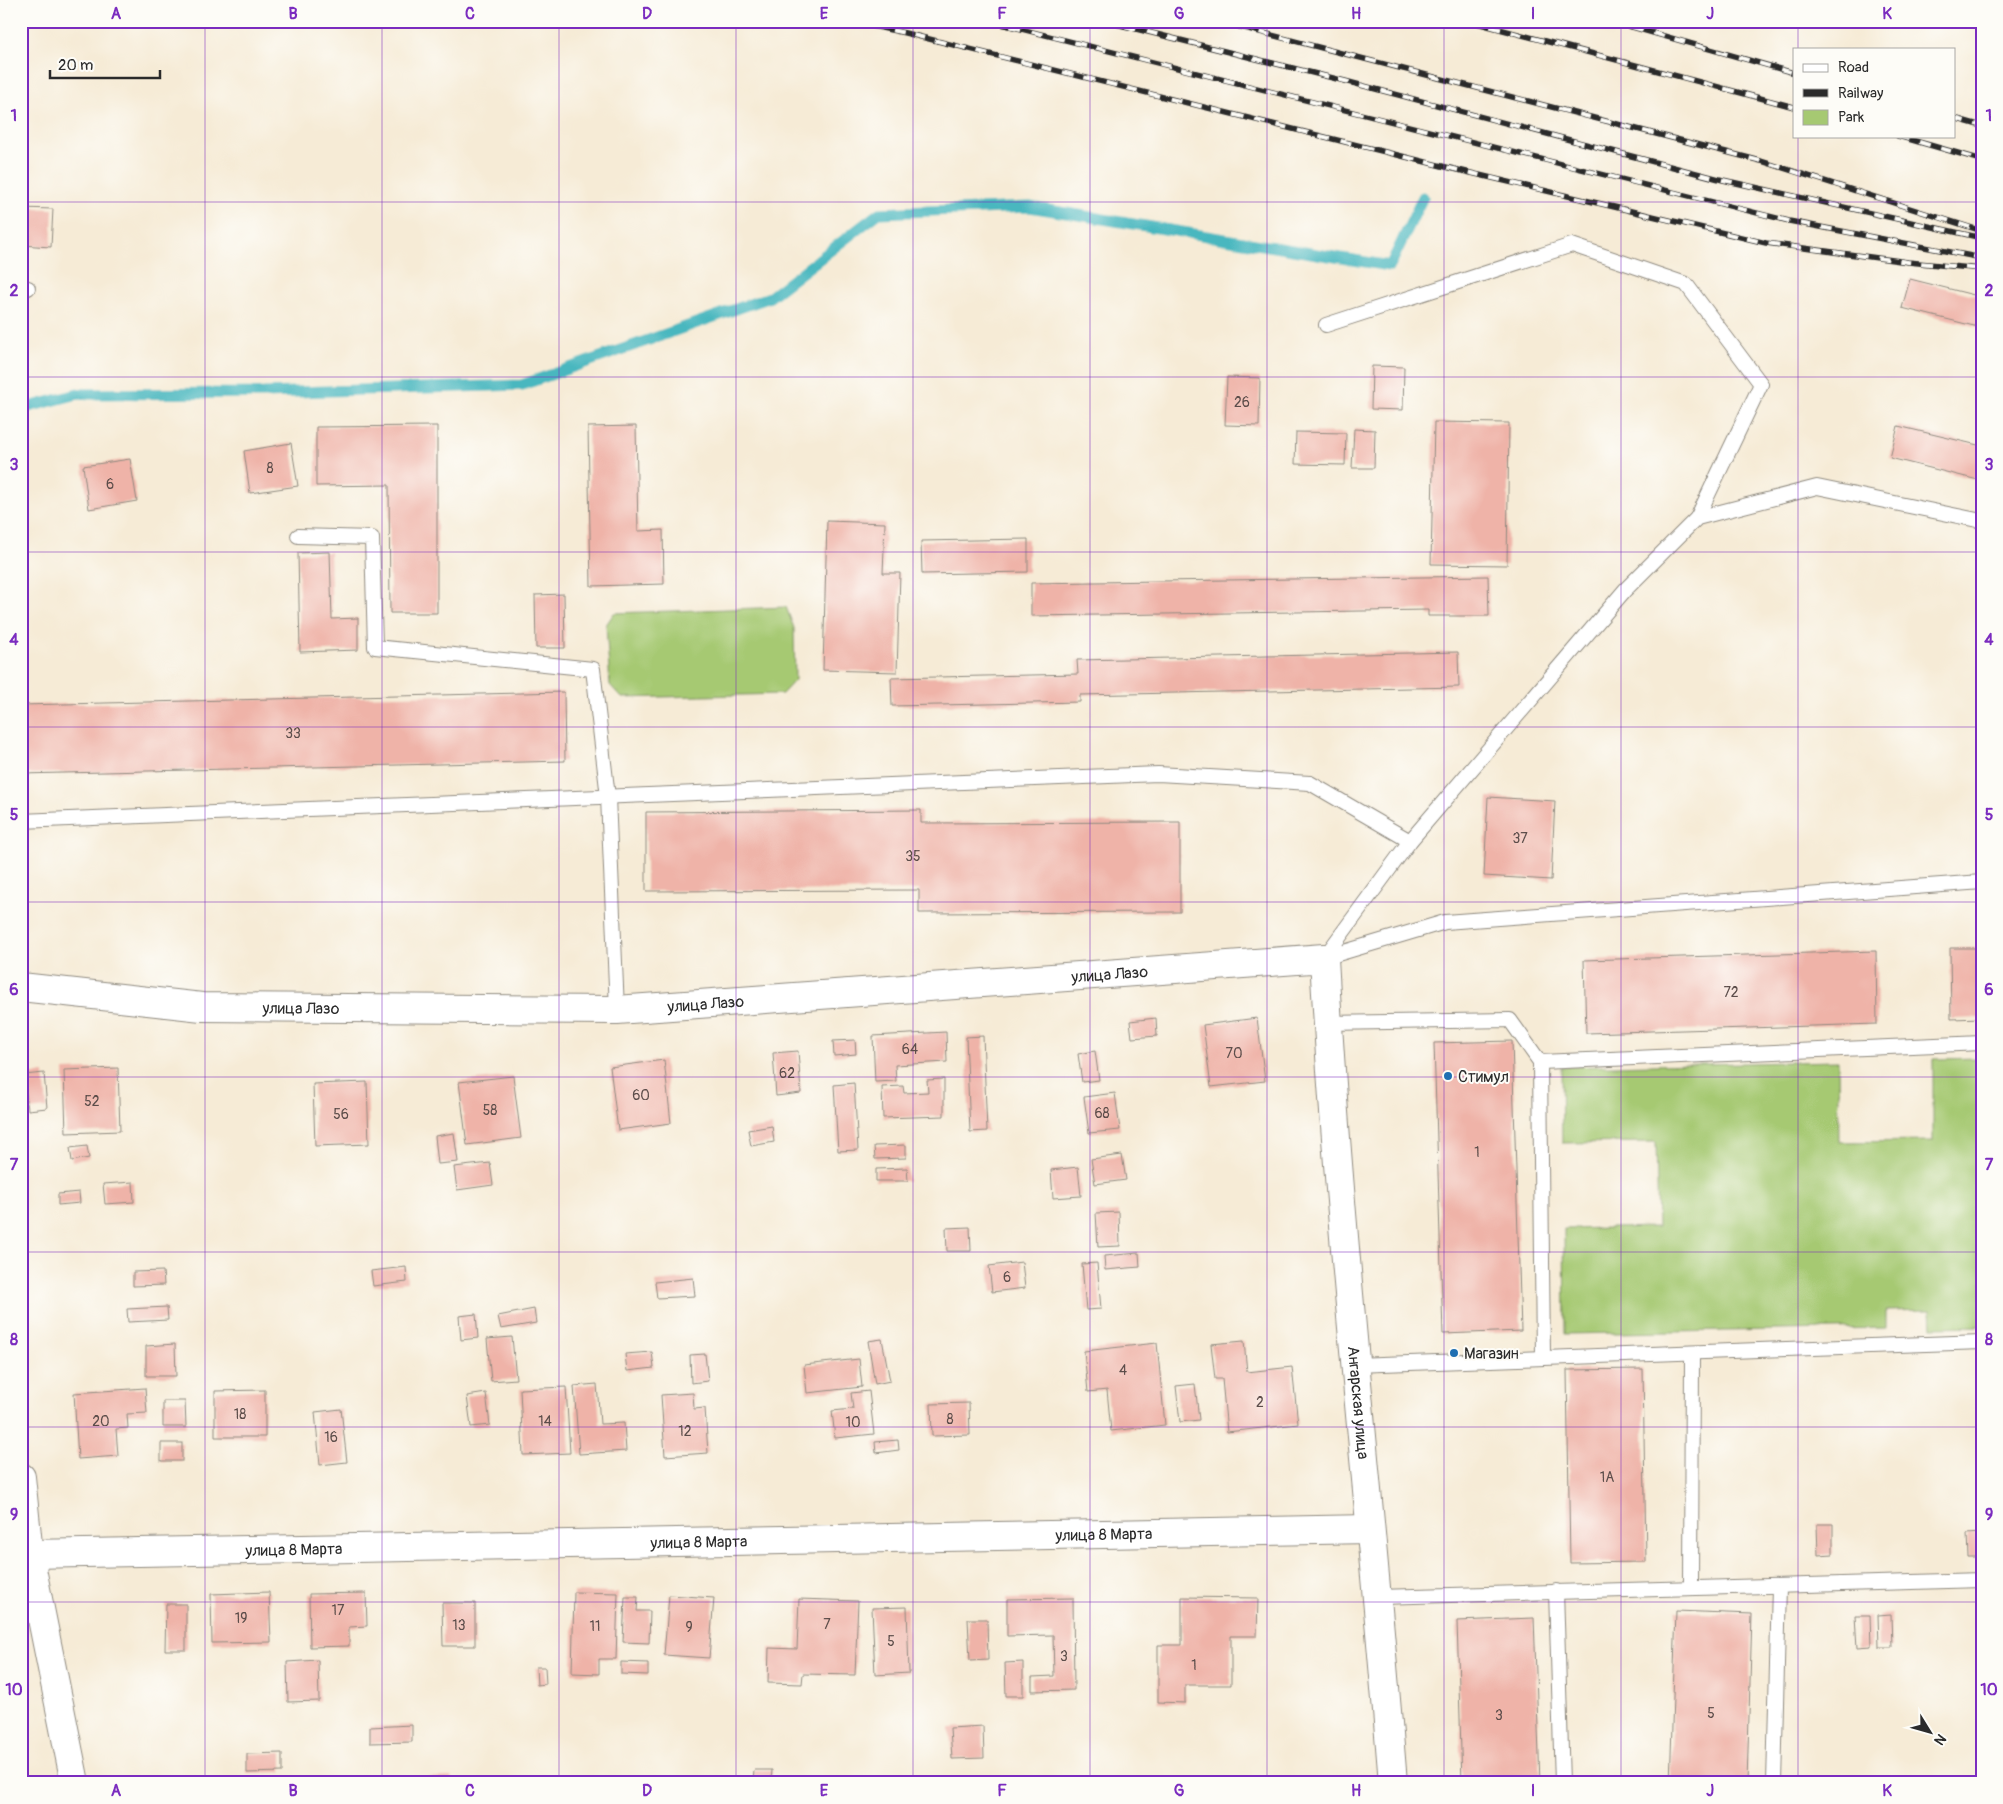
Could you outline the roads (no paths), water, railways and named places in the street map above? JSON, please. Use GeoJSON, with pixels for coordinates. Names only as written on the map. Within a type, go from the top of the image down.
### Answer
{"type":"FeatureCollection","features":[{"type":"Feature","properties":{"kind":"street","name":"улица Лазо"},"geometry":{"type":"LineString","coordinates":[[21,987],[202,1007],[617,1010],[1324,958]]}},
{"type":"Feature","properties":{"kind":"street"},"geometry":{"type":"LineString","coordinates":[[1324,958],[1327,1023]]}},
{"type":"Feature","properties":{"kind":"street","name":"Ангарская улица"},"geometry":{"type":"LineString","coordinates":[[1327,1023],[1355,1365],[1378,1597],[1392,1783]]}},
{"type":"Feature","properties":{"kind":"street"},"geometry":{"type":"LineString","coordinates":[[21,1477],[29,1554],[76,1783]]}},
{"type":"Feature","properties":{"kind":"street","name":"улица 8 Марта"},"geometry":{"type":"LineString","coordinates":[[29,1554],[1370,1529]]}},
{"type":"Feature","properties":{"kind":"lane"},"geometry":{"type":"LineString","coordinates":[[1324,958],[1410,841],[1625,590],[1697,518],[1761,384],[1686,284],[1572,245],[1326,325]]}},
{"type":"Feature","properties":{"kind":"lane"},"geometry":{"type":"LineString","coordinates":[[1697,518],[1817,487],[1982,521]]}},
{"type":"Feature","properties":{"kind":"lane"},"geometry":{"type":"LineString","coordinates":[[298,536],[372,538],[375,647],[593,669],[608,796],[617,1010]]}},
{"type":"Feature","properties":{"kind":"lane"},"geometry":{"type":"LineString","coordinates":[[21,821],[1158,774],[1310,783],[1410,841]]}},
{"type":"Feature","properties":{"kind":"lane"},"geometry":{"type":"LineString","coordinates":[[1324,958],[1445,922],[1982,882]]}},
{"type":"Feature","properties":{"kind":"lane"},"geometry":{"type":"LineString","coordinates":[[1327,1023],[1510,1020],[1540,1062],[1542,1357]]}},
{"type":"Feature","properties":{"kind":"lane"},"geometry":{"type":"LineString","coordinates":[[1540,1062],[1982,1043]]}},
{"type":"Feature","properties":{"kind":"lane"},"geometry":{"type":"LineString","coordinates":[[1355,1365],[1982,1342]]}},
{"type":"Feature","properties":{"kind":"lane"},"geometry":{"type":"LineString","coordinates":[[1691,1588],[1692,1354]]}},
{"type":"Feature","properties":{"kind":"lane"},"geometry":{"type":"LineString","coordinates":[[1378,1597],[1982,1580]]}},
{"type":"Feature","properties":{"kind":"lane"},"geometry":{"type":"LineString","coordinates":[[1774,1783],[1779,1586]]}},
{"type":"Feature","properties":{"kind":"lane"},"geometry":{"type":"LineString","coordinates":[[1556,1591],[1562,1783]]}},
{"type":"Feature","properties":{"kind":"waterway"},"geometry":{"type":"LineString","coordinates":[[21,409],[78,394],[264,393],[522,385],[770,297],[879,213],[1030,207],[1390,266],[1423,197]]}},
{"type":"Feature","properties":{"kind":"railway"},"geometry":{"type":"LineString","coordinates":[[849,21],[905,33],[1454,169],[1766,243],[1908,262],[1982,269]]}},
{"type":"Feature","properties":{"kind":"railway"},"geometry":{"type":"LineString","coordinates":[[989,21],[1789,221],[1982,258]]}},
{"type":"Feature","properties":{"kind":"railway"},"geometry":{"type":"LineString","coordinates":[[1104,21],[1345,81],[1723,180],[1982,238]]}},
{"type":"Feature","properties":{"kind":"railway"},"geometry":{"type":"LineString","coordinates":[[1217,21],[1761,161],[1982,231]]}},
{"type":"Feature","properties":{"kind":"railway"},"geometry":{"type":"LineString","coordinates":[[1469,21],[1793,107]]}},
{"type":"Feature","properties":{"kind":"railway"},"geometry":{"type":"LineString","coordinates":[[1611,21],[1793,73]]}},
{"type":"Feature","properties":{"kind":"railway"},"geometry":{"type":"LineString","coordinates":[[1975,21],[1982,24]]}},
{"type":"Feature","properties":{"kind":"railway"},"geometry":{"type":"LineString","coordinates":[[1956,119],[1982,126]]}},
{"type":"Feature","properties":{"kind":"railway"},"geometry":{"type":"LineString","coordinates":[[1905,138],[1982,160]]}},
{"type":"Feature","properties":{"kind":"place","name":"Стимул"},"geometry":{"type":"Point","coordinates":[1448,1076]}},
{"type":"Feature","properties":{"kind":"place","name":"Магазин"},"geometry":{"type":"Point","coordinates":[1454,1353]}}]}
